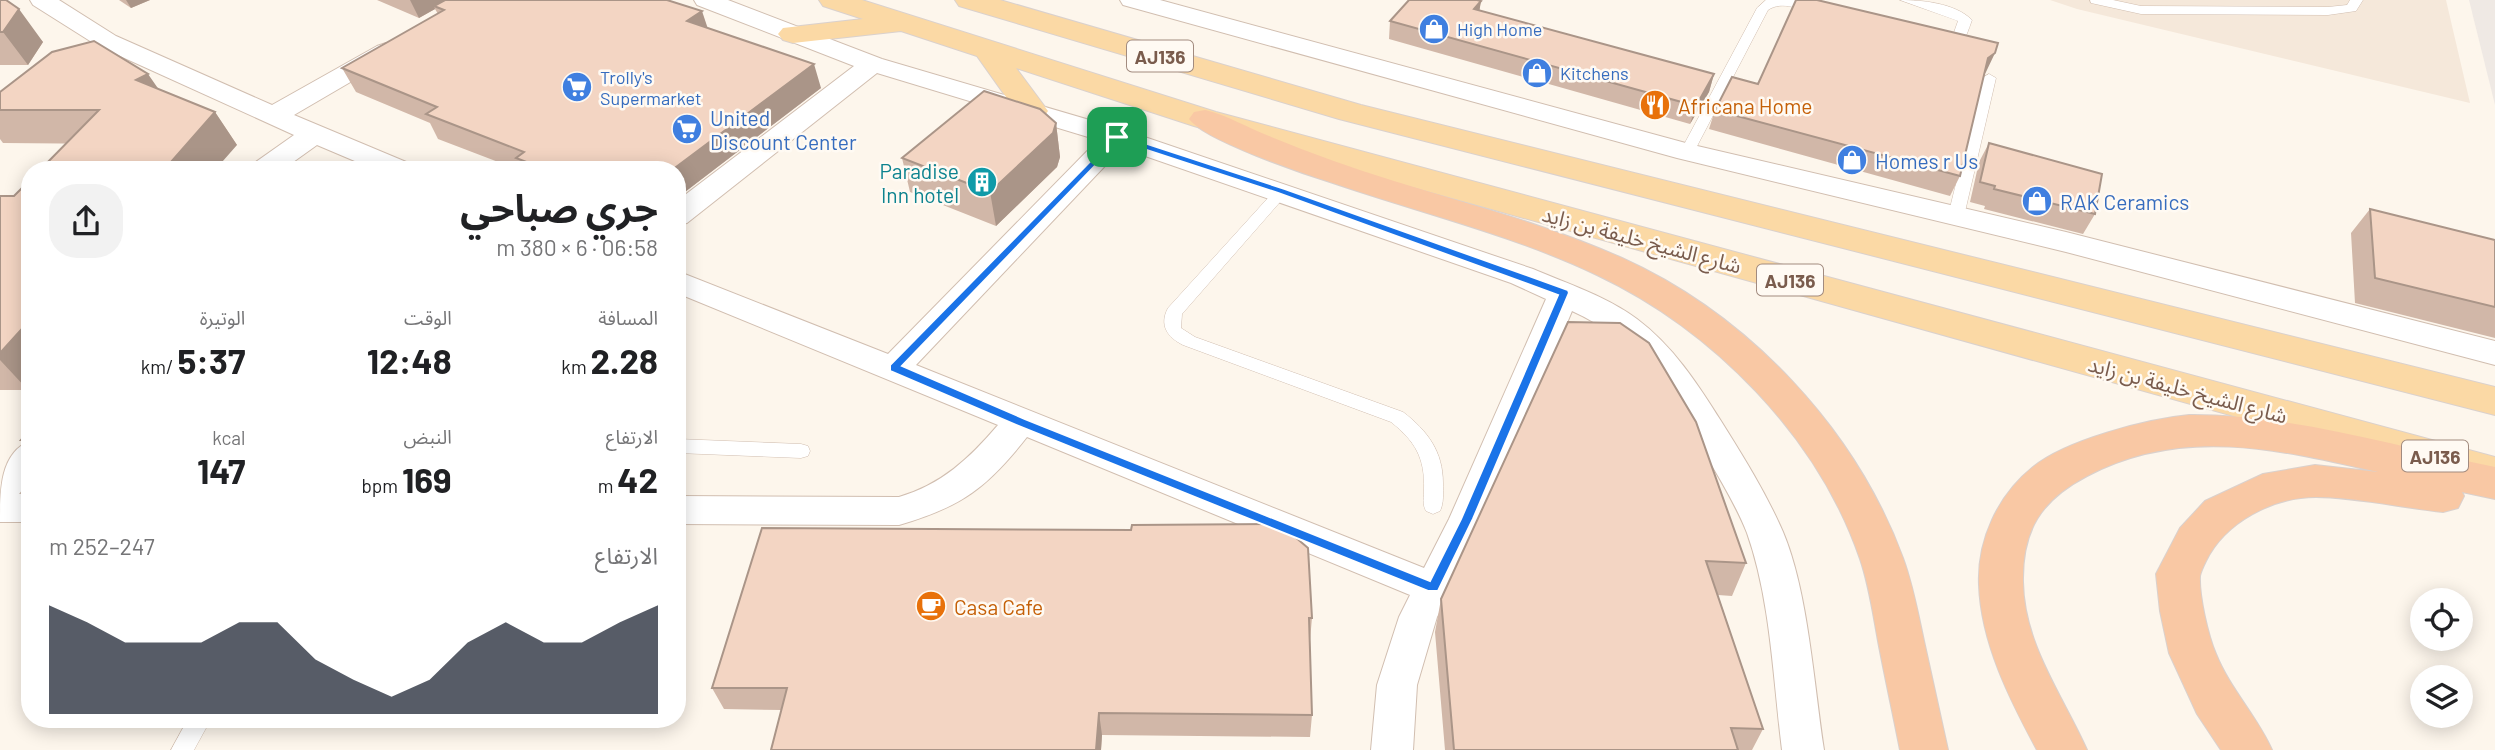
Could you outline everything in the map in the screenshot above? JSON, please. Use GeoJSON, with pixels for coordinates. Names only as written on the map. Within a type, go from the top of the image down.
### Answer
{"type":"FeatureCollection","features":[{"type":"Feature","properties":{"kind":"highway"},"geometry":{"type":"LineString","coordinates":[[1205,119],[1312,167],[1559,246],[1601,263],[1679,307],[1751,362],[1812,430],[1839,468],[1861,509],[1879,552],[1893,597],[1924,750]]}},
{"type":"Feature","properties":{"kind":"highway"},"geometry":{"type":"LineString","coordinates":[[2063,750],[2034,701],[2007,631],[2002,563],[2006,531],[2018,507],[2035,486],[2063,466],[2130,440],[2163,432],[2203,430],[2268,436],[2329,446],[2495,483]]}},
{"type":"Feature","properties":{"kind":"highway"},"geometry":{"type":"LineString","coordinates":[[2248,750],[2214,699],[2192,653],[2182,611],[2178,574],[2195,540],[2220,513],[2263,490],[2315,481],[2411,491],[2495,508]]}},
{"type":"Feature","properties":{"kind":"main road","name":"شارع الشيخ خليفة بن زايد"},"geometry":{"type":"LineString","coordinates":[[833,0],[1205,119],[2495,473]]}},
{"type":"Feature","properties":{"kind":"main road","name":"AJ136"},"geometry":{"type":"LineString","coordinates":[[969,0],[1350,112],[2495,401]]}},
{"type":"Feature","properties":{"kind":"main road"},"geometry":{"type":"LineString","coordinates":[[793,34],[914,24]]}},
{"type":"Feature","properties":{"kind":"main road"},"geometry":{"type":"LineString","coordinates":[[987,49],[1032,111]]}},
{"type":"Feature","properties":{"kind":"street"},"geometry":{"type":"LineString","coordinates":[[43,0],[107,41],[379,161]]}},
{"type":"Feature","properties":{"kind":"street"},"geometry":{"type":"LineString","coordinates":[[706,0],[873,64],[1117,137],[1282,191],[1564,293],[1625,326],[1665,363],[1681,384],[1738,479],[1765,533],[1774,563],[1802,750]]}},
{"type":"Feature","properties":{"kind":"street"},"geometry":{"type":"LineString","coordinates":[[1132,0],[1687,152],[2066,242],[2495,353]]}},
{"type":"Feature","properties":{"kind":"street"},"geometry":{"type":"LineString","coordinates":[[80,55],[107,41]]}},
{"type":"Feature","properties":{"kind":"street"},"geometry":{"type":"LineString","coordinates":[[272,116],[403,41]]}},
{"type":"Feature","properties":{"kind":"street"},"geometry":{"type":"LineString","coordinates":[[686,209],[873,64]]}},
{"type":"Feature","properties":{"kind":"street"},"geometry":{"type":"LineString","coordinates":[[276,161],[314,134]]}},
{"type":"Feature","properties":{"kind":"street"},"geometry":{"type":"LineString","coordinates":[[894,368],[1117,137]]}},
{"type":"Feature","properties":{"kind":"street"},"geometry":{"type":"LineString","coordinates":[[686,285],[1433,587]]}},
{"type":"Feature","properties":{"kind":"street"},"geometry":{"type":"LineString","coordinates":[[1392,750],[1400,673],[1418,617],[1467,519],[1564,293]]}},
{"type":"Feature","properties":{"kind":"street"},"geometry":{"type":"LineString","coordinates":[[686,510],[899,511],[926,505],[972,477],[1020,422]]}},
{"type":"Feature","properties":{"kind":"street"},"geometry":{"type":"LineString","coordinates":[[0,492],[21,465]]}},
{"type":"Feature","properties":{"kind":"street"},"geometry":{"type":"LineString","coordinates":[[0,508],[21,508]]}},
{"type":"Feature","properties":{"kind":"lane"},"geometry":{"type":"LineString","coordinates":[[1906,0],[1956,13],[1965,20],[1957,42],[1947,44],[1927,39]]}},
{"type":"Feature","properties":{"kind":"lane"},"geometry":{"type":"LineString","coordinates":[[2096,0],[2141,10],[2341,10],[2351,8],[2357,0]]}},
{"type":"Feature","properties":{"kind":"lane"},"geometry":{"type":"LineString","coordinates":[[1687,152],[1763,8],[1772,2],[1792,1],[1828,12]]}},
{"type":"Feature","properties":{"kind":"lane"},"geometry":{"type":"LineString","coordinates":[[1956,216],[1989,78]]}},
{"type":"Feature","properties":{"kind":"lane"},"geometry":{"type":"LineString","coordinates":[[1282,191],[1174,312],[1172,328],[1189,341],[1397,417],[1410,426],[1428,449],[1435,476],[1433,506]]}},
{"type":"Feature","properties":{"kind":"lane"},"geometry":{"type":"LineString","coordinates":[[686,446],[801,451]]}},
{"type":"Feature","properties":{"kind":"lane"},"geometry":{"type":"LineString","coordinates":[[182,750],[195,728]]}},
{"type":"Feature","properties":{"kind":"shaded area"},"geometry":{"type":"Polygon","coordinates":[[[2050,0],[2446,0],[2470,103],[2077,9],[2050,0]]]}},
{"type":"Feature","properties":{"kind":"shaded area"},"geometry":{"type":"Polygon","coordinates":[[[2469,0],[2495,0],[2495,105],[2469,0]]]}},
{"type":"Feature","properties":{"kind":"building"},"geometry":{"type":"Polygon","coordinates":[[[0,0],[6,0],[19,9],[3,32],[0,32],[0,0]]]}},
{"type":"Feature","properties":{"kind":"building"},"geometry":{"type":"Polygon","coordinates":[[[445,0],[667,0],[702,11],[687,21],[814,64],[684,161],[524,161],[516,158],[524,152],[426,114],[437,107],[342,68],[444,10],[434,6],[445,0]]]}},
{"type":"Feature","properties":{"kind":"building"},"geometry":{"type":"Polygon","coordinates":[[[1409,0],[1477,0],[1481,1],[1474,9],[1714,74],[1696,106],[1390,21],[1409,0]]]}},
{"type":"Feature","properties":{"kind":"building"},"geometry":{"type":"Polygon","coordinates":[[[1796,0],[1817,0],[1998,43],[1995,53],[1988,58],[1960,176],[1715,110],[1732,77],[1758,84],[1796,0]]]}},
{"type":"Feature","properties":{"kind":"building"},"geometry":{"type":"Polygon","coordinates":[[[94,41],[148,74],[136,80],[215,112],[172,161],[49,161],[99,110],[0,110],[0,92],[52,52],[94,41]]]}},
{"type":"Feature","properties":{"kind":"building"},"geometry":{"type":"Polygon","coordinates":[[[984,91],[1040,109],[1056,123],[1053,133],[990,192],[902,158],[984,91]]]}},
{"type":"Feature","properties":{"kind":"building"},"geometry":{"type":"Polygon","coordinates":[[[1989,143],[2102,174],[2095,214],[1994,189],[1995,186],[1980,182],[1989,143]]]}},
{"type":"Feature","properties":{"kind":"building"},"geometry":{"type":"Polygon","coordinates":[[[21,189],[21,330],[0,353],[0,196],[14,196],[21,189]]]}},
{"type":"Feature","properties":{"kind":"building"},"geometry":{"type":"Polygon","coordinates":[[[2370,209],[2495,240],[2495,307],[2375,278],[2370,209]]]}},
{"type":"Feature","properties":{"kind":"building"},"geometry":{"type":"Polygon","coordinates":[[[1568,322],[1620,323],[1649,343],[1696,422],[1746,563],[1706,561],[1763,729],[1731,728],[1738,750],[1454,750],[1441,599],[1568,322]]]}},
{"type":"Feature","properties":{"kind":"building"},"geometry":{"type":"Polygon","coordinates":[[[1272,524],[1287,530],[1308,548],[1312,618],[1309,618],[1312,715],[1099,713],[1096,750],[771,750],[787,688],[712,688],[762,528],[1131,530],[1132,525],[1272,524]]]}},
{"type":"Feature","properties":{"kind":"place","name":"High Home"},"geometry":{"type":"Point","coordinates":[1434,29]}},
{"type":"Feature","properties":{"kind":"place","name":"Kitchens"},"geometry":{"type":"Point","coordinates":[1537,73]}},
{"type":"Feature","properties":{"kind":"place","name":"Trolly's Supermarket"},"geometry":{"type":"Point","coordinates":[577,87]}},
{"type":"Feature","properties":{"kind":"place","name":"Africana Home"},"geometry":{"type":"Point","coordinates":[1655,105]}},
{"type":"Feature","properties":{"kind":"place","name":"United Discount Center"},"geometry":{"type":"Point","coordinates":[687,129]}},
{"type":"Feature","properties":{"kind":"place","name":"Homes r Us"},"geometry":{"type":"Point","coordinates":[1852,160]}},
{"type":"Feature","properties":{"kind":"place","name":"Paradise Inn hotel"},"geometry":{"type":"Point","coordinates":[982,182]}},
{"type":"Feature","properties":{"kind":"place","name":"RAK Ceramics"},"geometry":{"type":"Point","coordinates":[2037,201]}},
{"type":"Feature","properties":{"kind":"place","name":"Casa Cafe"},"geometry":{"type":"Point","coordinates":[931,606]}},
{"type":"Feature","properties":{"kind":"route"},"geometry":{"type":"LineString","coordinates":[[1117,137],[1282,191],[1564,293],[1467,519],[1433,587],[1020,422],[894,368],[1117,137]]}}]}
